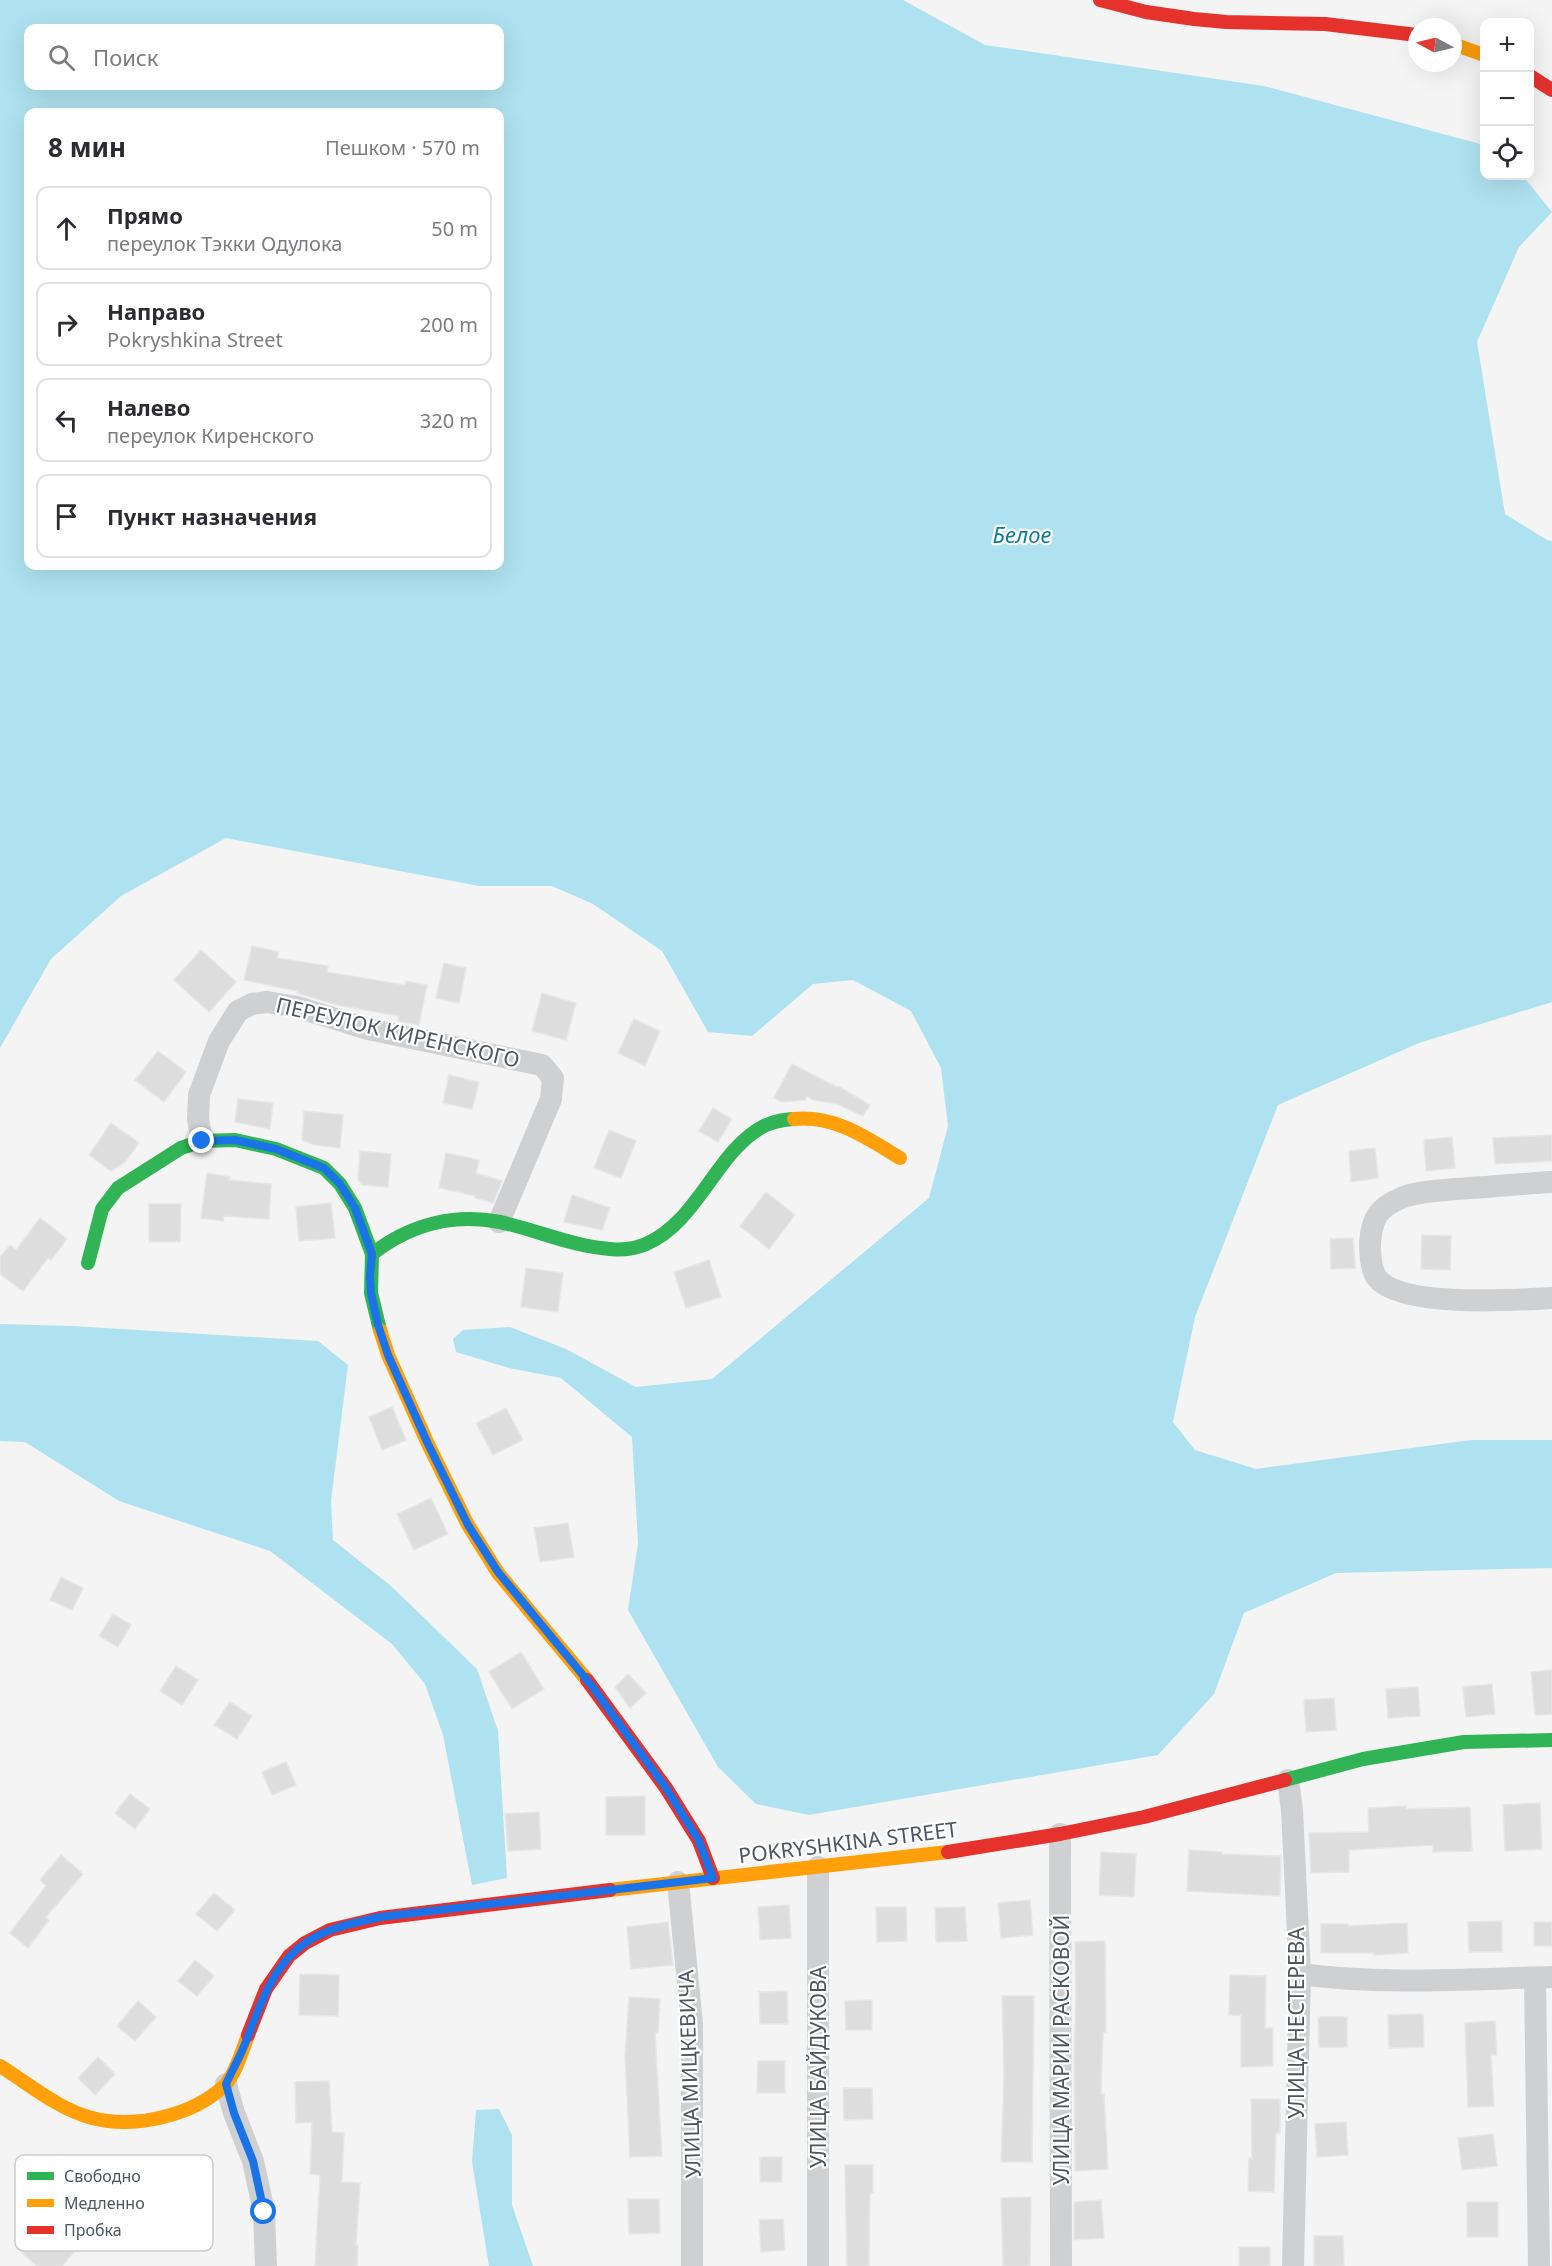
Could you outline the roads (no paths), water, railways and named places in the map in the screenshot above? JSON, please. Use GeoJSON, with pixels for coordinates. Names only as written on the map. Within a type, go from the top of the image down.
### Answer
{"type":"FeatureCollection","features":[{"type":"Feature","properties":{"kind":"street"},"geometry":{"type":"LineString","coordinates":[[1100,0],[1169,16],[1227,22],[1316,24],[1383,29],[1408,33]]}},
{"type":"Feature","properties":{"kind":"street"},"geometry":{"type":"LineString","coordinates":[[1462,47],[1480,53]]}},
{"type":"Feature","properties":{"kind":"street"},"geometry":{"type":"LineString","coordinates":[[1534,79],[1552,90]]}},
{"type":"Feature","properties":{"kind":"street","name":"ПЕРЕУЛОК КИРЕНСКОГО"},"geometry":{"type":"LineString","coordinates":[[202,1141],[198,1119],[203,1084],[219,1041],[238,1011],[252,1004],[267,1002],[297,1007],[368,1029],[542,1065],[553,1078],[551,1099],[499,1222]]}},
{"type":"Feature","properties":{"kind":"street"},"geometry":{"type":"LineString","coordinates":[[372,1254],[388,1240],[413,1228],[443,1221],[473,1219],[499,1222],[566,1242],[603,1249],[625,1250],[649,1244],[675,1225],[747,1140],[762,1127],[777,1121],[807,1117],[825,1119],[900,1158]]}},
{"type":"Feature","properties":{"kind":"street"},"geometry":{"type":"LineString","coordinates":[[88,1263],[102,1209],[118,1188],[181,1148],[202,1141],[235,1140],[276,1149],[324,1168],[340,1184],[355,1208],[372,1254],[371,1293],[388,1355],[468,1525],[498,1572],[591,1685],[666,1788],[699,1841],[713,1878]]}},
{"type":"Feature","properties":{"kind":"street"},"geometry":{"type":"LineString","coordinates":[[1552,1182],[1437,1191],[1403,1197],[1379,1210],[1372,1228],[1370,1253],[1377,1278],[1393,1290],[1453,1299],[1498,1301],[1552,1298]]}},
{"type":"Feature","properties":{"kind":"street","name":"POKRYSHKINA STREET"},"geometry":{"type":"LineString","coordinates":[[0,2066],[64,2107],[92,2118],[120,2121],[154,2119],[189,2110],[226,2084],[242,2052],[266,1989],[288,1956],[305,1943],[330,1930],[380,1917],[944,1853],[1060,1834],[1144,1817],[1363,1759],[1464,1742],[1552,1740]]}},
{"type":"Feature","properties":{"kind":"street","name":"УЛИЦА НЕСТЕРЕВА"},"geometry":{"type":"LineString","coordinates":[[1288,1780],[1292,1810],[1300,1974],[1293,2266]]}},
{"type":"Feature","properties":{"kind":"street","name":"УЛИЦА МАРИИ РАСКОВОЙ"},"geometry":{"type":"LineString","coordinates":[[1060,1834],[1061,2266]]}},
{"type":"Feature","properties":{"kind":"street","name":"УЛИЦА БАЙДУКОВА"},"geometry":{"type":"LineString","coordinates":[[818,1868],[818,2266]]}},
{"type":"Feature","properties":{"kind":"street","name":"УЛИЦА МИЦКЕВИЧА"},"geometry":{"type":"LineString","coordinates":[[678,1882],[692,2024],[692,2266]]}},
{"type":"Feature","properties":{"kind":"street"},"geometry":{"type":"LineString","coordinates":[[1300,1974],[1406,1980],[1544,1978],[1539,2266]]}},
{"type":"Feature","properties":{"kind":"street"},"geometry":{"type":"LineString","coordinates":[[226,2084],[234,2113],[253,2161],[264,2212],[266,2266]]}},
{"type":"Feature","properties":{"kind":"water","name":"Белое"},"geometry":{"type":"Polygon","coordinates":[[[0,0],[903,0],[985,45],[1264,86],[1480,144],[1480,180],[1526,180],[1552,212],[1519,247],[1477,342],[1505,514],[1552,541],[1552,1002],[1419,1043],[1278,1105],[1195,1317],[1173,1422],[1195,1450],[1256,1469],[1471,1440],[1552,1440],[1552,1568],[1336,1573],[1244,1613],[1214,1694],[1158,1755],[809,1815],[756,1804],[718,1767],[628,1610],[638,1543],[632,1437],[561,1378],[509,1368],[456,1352],[453,1339],[463,1330],[510,1327],[566,1349],[636,1387],[712,1379],[929,1198],[948,1126],[941,1068],[911,1011],[853,980],[813,984],[752,1036],[708,1032],[662,951],[593,904],[552,886],[479,886],[226,838],[121,896],[51,959],[0,1048],[0,0]]]}},
{"type":"Feature","properties":{"kind":"water"},"geometry":{"type":"Polygon","coordinates":[[[0,1324],[72,1326],[318,1341],[348,1365],[331,1501],[333,1540],[391,1586],[477,1669],[498,1731],[507,1878],[472,1885],[443,1735],[425,1684],[392,1644],[270,1551],[119,1501],[25,1442],[0,1441],[0,1324]]]}},
{"type":"Feature","properties":{"kind":"water"},"geometry":{"type":"Polygon","coordinates":[[[499,2109],[512,2135],[512,2205],[533,2266],[489,2266],[472,2162],[476,2110],[499,2109]]]}}]}
